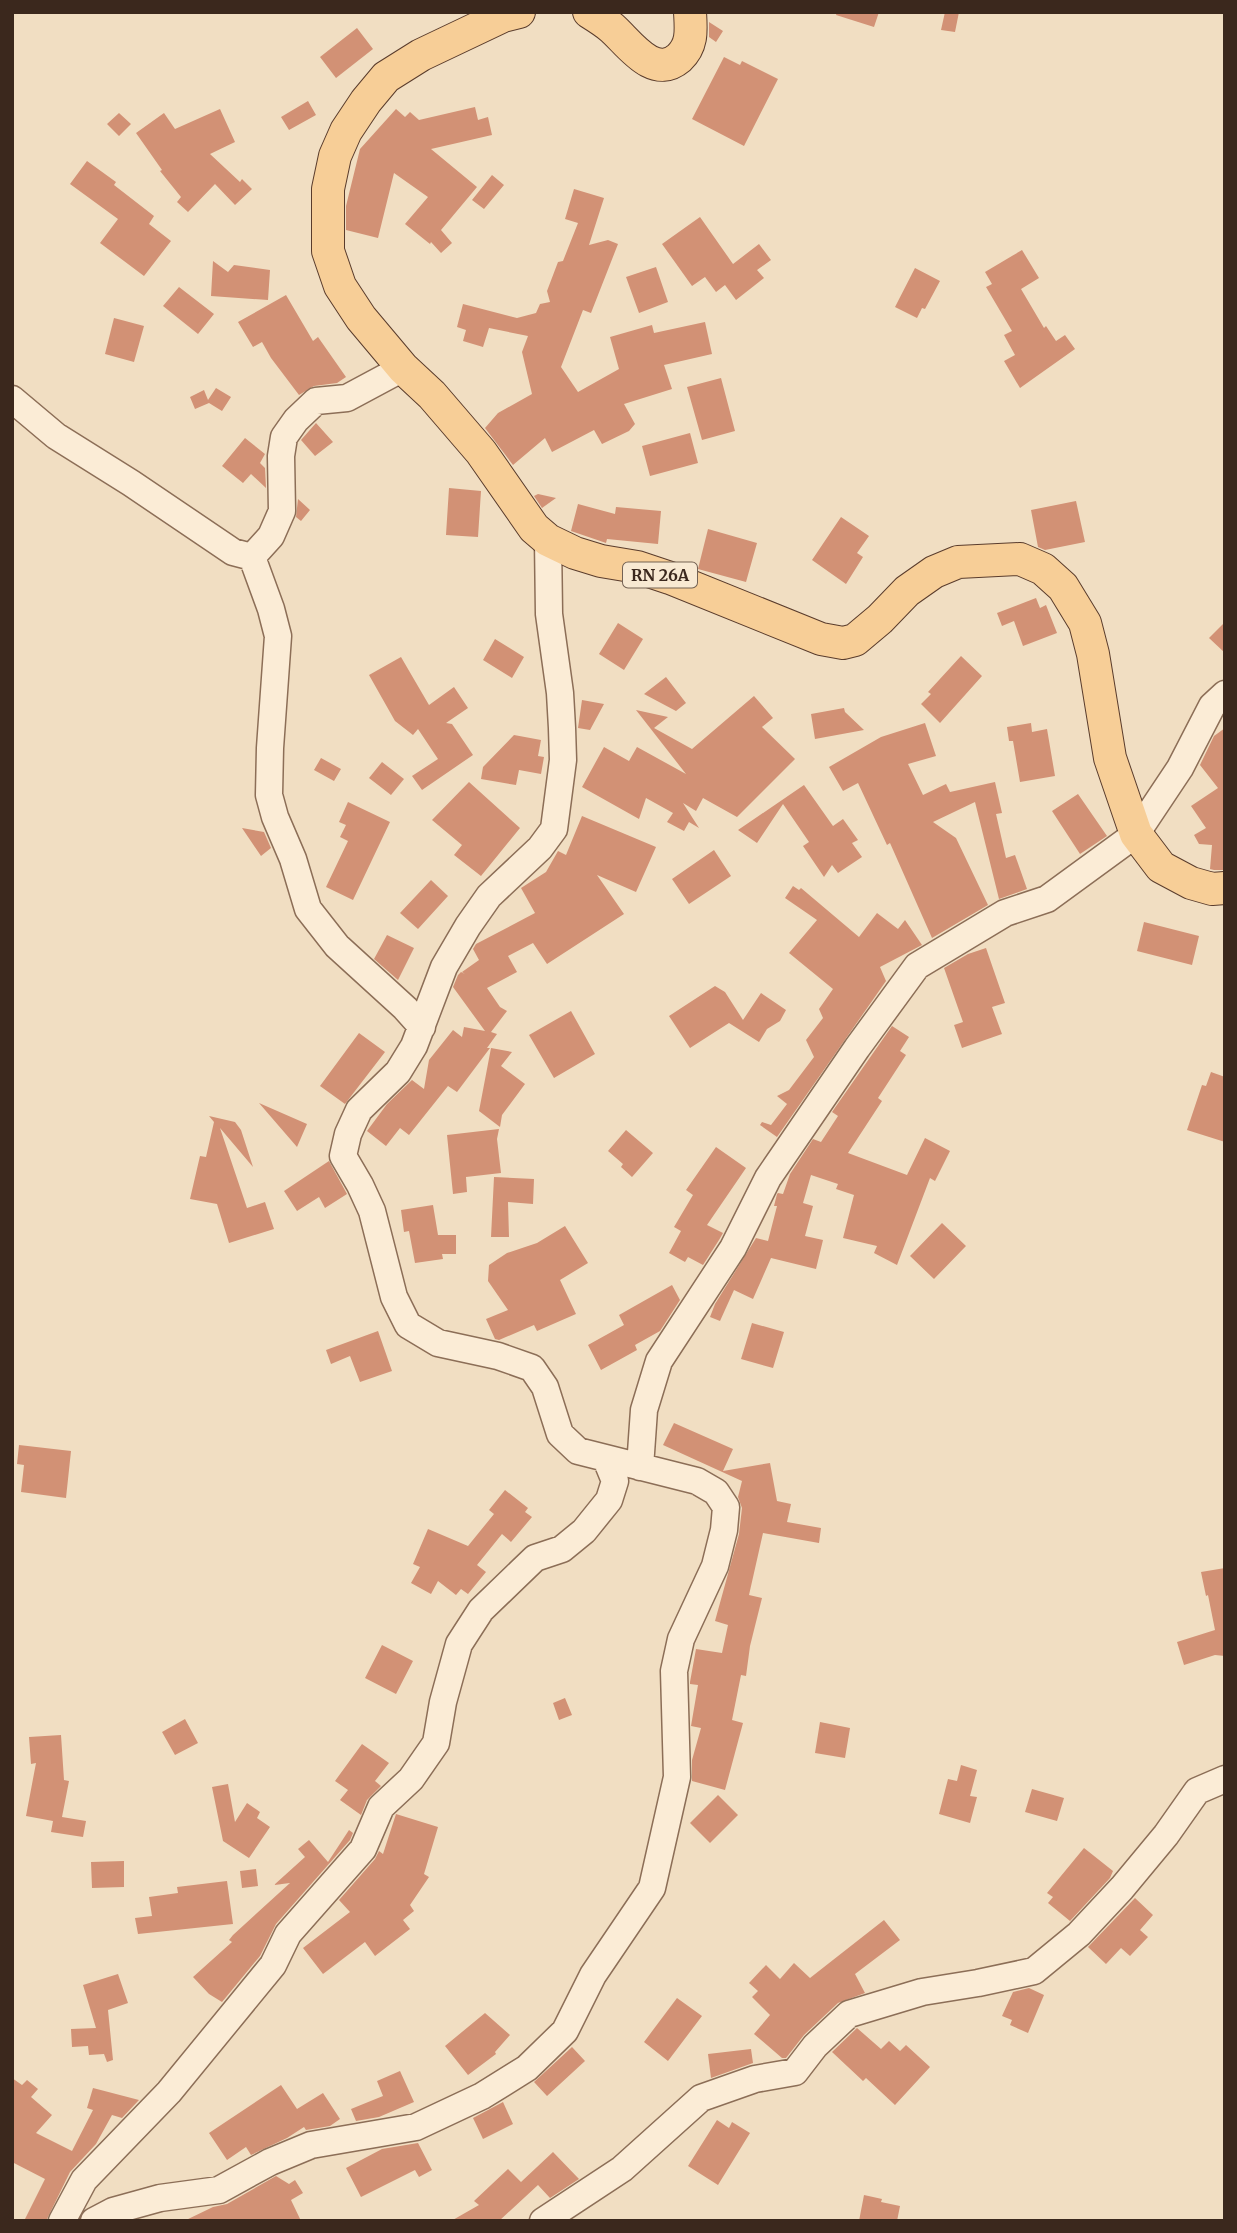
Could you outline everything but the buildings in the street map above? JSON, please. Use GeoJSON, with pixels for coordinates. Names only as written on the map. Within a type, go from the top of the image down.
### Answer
{"type":"FeatureCollection","features":[{"type":"Feature","properties":{"kind":"main road","name":"RN 26A"},"geometry":{"type":"LineString","coordinates":[[519,12],[503,16],[421,55],[386,76],[346,131],[335,156],[328,188],[328,251],[341,286],[361,318],[481,452],[534,528],[548,540],[575,553],[637,567],[670,578],[821,639],[843,643],[855,640],[868,630],[907,591],[934,572],[958,562],[1020,559],[1043,569],[1063,587],[1084,623],[1093,654],[1110,758],[1136,834],[1161,867],[1191,883],[1212,889],[1225,888]]}},
{"type":"Feature","properties":{"kind":"main road"},"geometry":{"type":"LineString","coordinates":[[589,12],[611,27],[646,61],[660,65],[674,61],[686,51],[690,40],[690,12]]}},
{"type":"Feature","properties":{"kind":"street"},"geometry":{"type":"LineString","coordinates":[[252,557],[271,536],[282,511],[281,456],[284,437],[296,420],[316,401],[347,398],[404,368]]}},
{"type":"Feature","properties":{"kind":"street"},"geometry":{"type":"LineString","coordinates":[[12,399],[56,436],[233,552],[252,557]]}},
{"type":"Feature","properties":{"kind":"street"},"geometry":{"type":"LineString","coordinates":[[94,2221],[113,2211],[160,2198],[219,2190],[270,2162],[311,2145],[416,2127],[482,2096],[527,2068],[565,2031],[593,1975],[652,1888],[677,1777],[674,1671],[681,1639],[715,1566],[724,1530],[726,1507],[716,1492],[697,1481],[578,1451],[560,1434],[545,1387],[532,1367],[498,1356],[438,1343],[408,1325],[394,1297],[372,1211],[343,1156],[348,1134],[359,1110],[398,1072],[414,1046],[444,967],[468,926],[489,896],[540,848],[554,829],[563,760],[560,693],[549,614],[548,540]]}},
{"type":"Feature","properties":{"kind":"street"},"geometry":{"type":"LineString","coordinates":[[252,557],[278,636],[269,795],[308,909],[337,946],[422,1027]]}},
{"type":"Feature","properties":{"kind":"street"},"geometry":{"type":"LineString","coordinates":[[640,1467],[644,1410],[659,1361],[733,1248],[768,1178],[857,1048],[917,967],[1005,913],[1047,899],[1136,834],[1180,768],[1212,706],[1225,694]]}},
{"type":"Feature","properties":{"kind":"street"},"geometry":{"type":"LineString","coordinates":[[62,2221],[84,2180],[169,2092],[273,1965],[288,1934],[363,1849],[381,1807],[411,1779],[436,1743],[443,1702],[459,1644],[481,1610],[535,1558],[562,1549],[584,1531],[609,1500],[615,1481],[606,1459]]}},
{"type":"Feature","properties":{"kind":"street"},"geometry":{"type":"LineString","coordinates":[[543,2221],[622,2169],[701,2098],[755,2079],[794,2072],[814,2046],[849,2014],[922,1993],[1034,1971],[1079,1934],[1122,1888],[1166,1835],[1197,1791],[1225,1780]]}}]}
